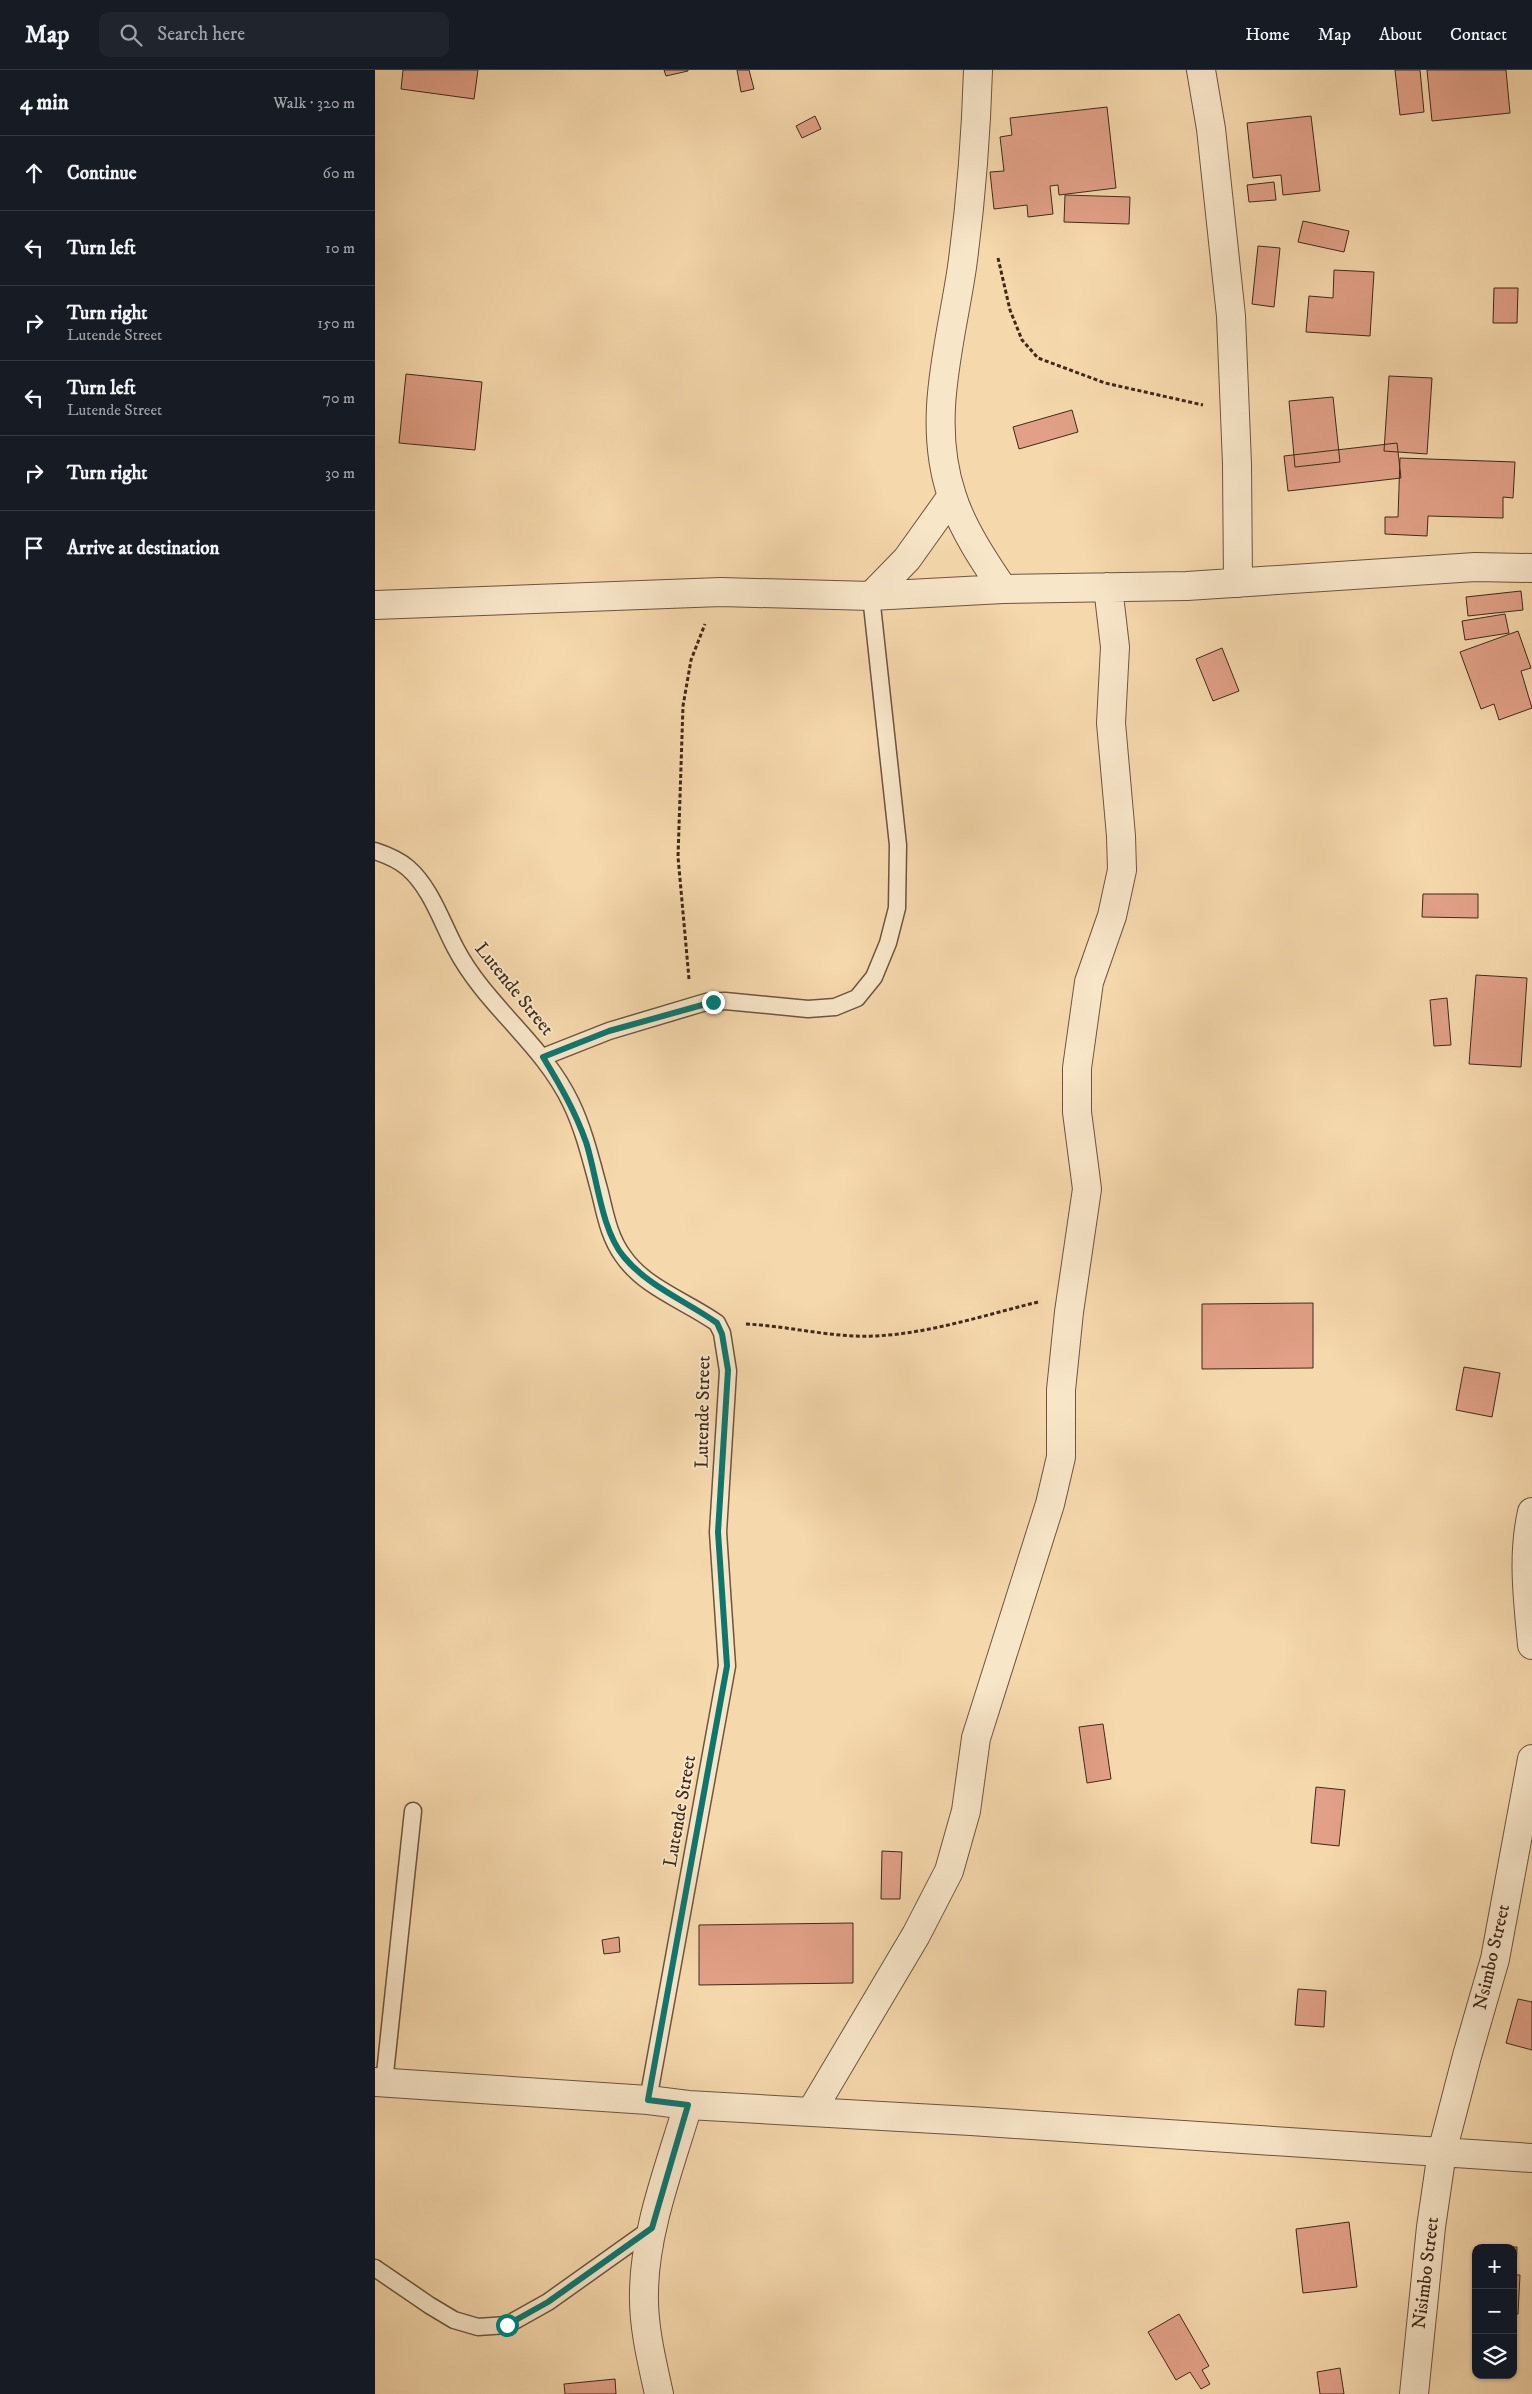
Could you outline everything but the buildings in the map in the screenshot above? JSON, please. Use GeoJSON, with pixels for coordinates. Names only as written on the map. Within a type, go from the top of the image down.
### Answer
{"type":"FeatureCollection","features":[{"type":"Feature","properties":{"kind":"street"},"geometry":{"type":"LineString","coordinates":[[978,70],[976,139],[961,268],[943,371],[941,442],[952,496],[981,556],[1003,589]]}},
{"type":"Feature","properties":{"kind":"street"},"geometry":{"type":"LineString","coordinates":[[1201,70],[1211,129],[1231,316],[1238,583]]}},
{"type":"Feature","properties":{"kind":"street"},"geometry":{"type":"LineString","coordinates":[[871,596],[907,559],[952,496]]}},
{"type":"Feature","properties":{"kind":"street"},"geometry":{"type":"LineString","coordinates":[[375,605],[721,592],[871,596],[1003,589],[1238,583],[1475,568],[1532,568]]}},
{"type":"Feature","properties":{"kind":"street"},"geometry":{"type":"LineString","coordinates":[[811,2112],[916,1935],[949,1871],[966,1811],[975,1738],[1049,1504],[1061,1456],[1061,1390],[1071,1294],[1087,1189],[1077,1112],[1077,1068],[1089,982],[1112,916],[1122,870],[1111,723],[1115,647],[1108,587]]}},
{"type":"Feature","properties":{"kind":"street"},"geometry":{"type":"LineString","coordinates":[[1532,1512],[1528,1530],[1525,1566],[1532,1645]]}},
{"type":"Feature","properties":{"kind":"street","name":"Nsimbo Street"},"geometry":{"type":"LineString","coordinates":[[1442,2152],[1495,1959],[1532,1759]]}},
{"type":"Feature","properties":{"kind":"street"},"geometry":{"type":"LineString","coordinates":[[379,2083],[648,2100],[688,2105],[1532,2158]]}},
{"type":"Feature","properties":{"kind":"street"},"geometry":{"type":"LineString","coordinates":[[659,2394],[651,2357],[643,2293],[652,2228],[688,2105]]}},
{"type":"Feature","properties":{"kind":"street","name":"Nisimbo Street"},"geometry":{"type":"LineString","coordinates":[[1413,2394],[1431,2227],[1442,2152]]}},
{"type":"Feature","properties":{"kind":"lane"},"geometry":{"type":"LineString","coordinates":[[543,1057],[609,1031],[706,1002],[725,1001],[808,1009],[835,1007],[857,998],[874,977],[881,964],[897,908],[898,845],[871,596]]}},
{"type":"Feature","properties":{"kind":"lane","name":"Lutende Street"},"geometry":{"type":"LineString","coordinates":[[375,851],[389,855],[409,868],[441,917],[456,950],[481,986],[543,1057],[571,1102],[586,1142],[607,1227],[623,1256],[647,1281],[717,1323],[722,1334],[728,1370],[718,1532],[727,1666],[648,2100]]}},
{"type":"Feature","properties":{"kind":"lane"},"geometry":{"type":"LineString","coordinates":[[379,2083],[413,1811]]}},
{"type":"Feature","properties":{"kind":"lane"},"geometry":{"type":"LineString","coordinates":[[375,2268],[454,2320],[479,2327],[507,2325],[548,2302],[652,2228]]}},
{"type":"Feature","properties":{"kind":"path"},"geometry":{"type":"LineString","coordinates":[[997,257],[1010,310],[1022,340],[1038,358],[1105,383],[1174,397],[1235,414]]}},
{"type":"Feature","properties":{"kind":"path"},"geometry":{"type":"LineString","coordinates":[[690,1007],[679,857],[683,706],[693,653],[721,592]]}},
{"type":"Feature","properties":{"kind":"path"},"geometry":{"type":"LineString","coordinates":[[717,1323],[765,1325],[827,1333],[875,1336],[957,1322],[1071,1294]]}},
{"type":"Feature","properties":{"kind":"route"},"geometry":{"type":"LineString","coordinates":[[507,2325],[548,2302],[652,2228],[688,2105],[648,2100],[727,1666],[718,1532],[728,1370],[722,1334],[717,1323],[647,1281],[623,1256],[607,1227],[586,1142],[571,1102],[543,1057],[609,1031],[706,1002],[713,1002]]}}]}
